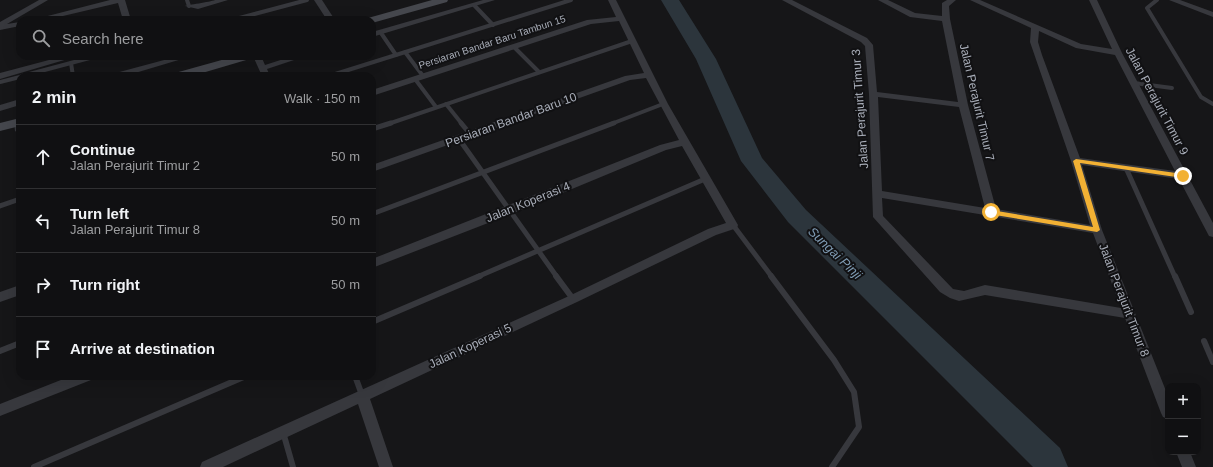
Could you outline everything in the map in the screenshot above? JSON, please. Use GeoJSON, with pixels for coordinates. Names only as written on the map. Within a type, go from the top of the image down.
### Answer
{"type":"FeatureCollection","features":[{"type":"Feature","properties":{"kind":"street"},"geometry":{"type":"LineString","coordinates":[[0,24],[44,0]]}},
{"type":"Feature","properties":{"kind":"street"},"geometry":{"type":"LineString","coordinates":[[53,16],[120,0],[126,16]]}},
{"type":"Feature","properties":{"kind":"street"},"geometry":{"type":"LineString","coordinates":[[188,3],[198,7],[224,0]]}},
{"type":"Feature","properties":{"kind":"street"},"geometry":{"type":"LineString","coordinates":[[318,0],[326,16]]}},
{"type":"Feature","properties":{"kind":"street"},"geometry":{"type":"LineString","coordinates":[[376,19],[443,0]]}},
{"type":"Feature","properties":{"kind":"street"},"geometry":{"type":"LineString","coordinates":[[376,34],[472,2],[491,0]]}},
{"type":"Feature","properties":{"kind":"street"},"geometry":{"type":"LineString","coordinates":[[612,0],[663,104],[733,226]]}},
{"type":"Feature","properties":{"kind":"street","name":"Jalan Perajurit Timur 3"},"geometry":{"type":"LineString","coordinates":[[786,0],[868,43],[873,94],[878,217],[944,289],[956,296],[968,296],[985,290],[1130,314]]}},
{"type":"Feature","properties":{"kind":"street"},"geometry":{"type":"LineString","coordinates":[[882,0],[913,14],[946,19]]}},
{"type":"Feature","properties":{"kind":"street","name":"Jalan Perajurit Timur 7"},"geometry":{"type":"LineString","coordinates":[[952,0],[946,4],[946,19],[963,105],[991,212]]}},
{"type":"Feature","properties":{"kind":"street"},"geometry":{"type":"LineString","coordinates":[[974,0],[1081,47],[1118,53]]}},
{"type":"Feature","properties":{"kind":"street","name":"Jalan Perajurit Timur 9"},"geometry":{"type":"LineString","coordinates":[[1092,0],[1118,53],[1213,233]]}},
{"type":"Feature","properties":{"kind":"street"},"geometry":{"type":"LineString","coordinates":[[1173,0],[1213,15]]}},
{"type":"Feature","properties":{"kind":"street","name":"Persiaran Bandar Baru Tambun 15"},"geometry":{"type":"LineString","coordinates":[[376,92],[590,22],[620,19]]}},
{"type":"Feature","properties":{"kind":"street"},"geometry":{"type":"LineString","coordinates":[[0,29],[16,25]]}},
{"type":"Feature","properties":{"kind":"street","name":"Jalan Perajurit Timur 8"},"geometry":{"type":"LineString","coordinates":[[1035,27],[1034,42],[1076,161],[1097,230],[1165,405]]}},
{"type":"Feature","properties":{"kind":"street"},"geometry":{"type":"LineString","coordinates":[[18,72],[72,60]]}},
{"type":"Feature","properties":{"kind":"street"},"geometry":{"type":"LineString","coordinates":[[130,72],[173,60]]}},
{"type":"Feature","properties":{"kind":"street"},"geometry":{"type":"LineString","coordinates":[[193,72],[235,60]]}},
{"type":"Feature","properties":{"kind":"street"},"geometry":{"type":"LineString","coordinates":[[259,60],[264,72],[292,60]]}},
{"type":"Feature","properties":{"kind":"street"},"geometry":{"type":"LineString","coordinates":[[0,76],[16,72]]}},
{"type":"Feature","properties":{"kind":"street","name":"Persiaran Bandar Baru 10"},"geometry":{"type":"LineString","coordinates":[[376,168],[628,78],[650,75]]}},
{"type":"Feature","properties":{"kind":"street"},"geometry":{"type":"LineString","coordinates":[[873,94],[963,105]]}},
{"type":"Feature","properties":{"kind":"street"},"geometry":{"type":"LineString","coordinates":[[0,108],[16,103]]}},
{"type":"Feature","properties":{"kind":"street"},"geometry":{"type":"LineString","coordinates":[[0,127],[16,125]]}},
{"type":"Feature","properties":{"kind":"street","name":"Jalan Koperasi 4"},"geometry":{"type":"LineString","coordinates":[[376,262],[510,210],[663,147],[684,142]]}},
{"type":"Feature","properties":{"kind":"street"},"geometry":{"type":"LineString","coordinates":[[1076,161],[1183,176]]}},
{"type":"Feature","properties":{"kind":"street"},"geometry":{"type":"LineString","coordinates":[[878,194],[1097,230]]}},
{"type":"Feature","properties":{"kind":"street","name":"Jalan Koperasi 5"},"geometry":{"type":"LineString","coordinates":[[207,467],[573,299],[712,232],[733,226]]}},
{"type":"Feature","properties":{"kind":"street"},"geometry":{"type":"LineString","coordinates":[[0,297],[16,291]]}},
{"type":"Feature","properties":{"kind":"street"},"geometry":{"type":"LineString","coordinates":[[0,410],[76,380]]}},
{"type":"Feature","properties":{"kind":"street"},"geometry":{"type":"LineString","coordinates":[[362,395],[386,467]]}},
{"type":"Feature","properties":{"kind":"street"},"geometry":{"type":"LineString","coordinates":[[1184,455],[1189,467]]}},
{"type":"Feature","properties":{"kind":"lane"},"geometry":{"type":"LineString","coordinates":[[247,16],[307,0]]}},
{"type":"Feature","properties":{"kind":"lane"},"geometry":{"type":"LineString","coordinates":[[342,72],[571,0]]}},
{"type":"Feature","properties":{"kind":"lane"},"geometry":{"type":"LineString","coordinates":[[1157,0],[1147,8],[1201,97],[1213,104]]}},
{"type":"Feature","properties":{"kind":"lane"},"geometry":{"type":"LineString","coordinates":[[472,2],[493,25]]}},
{"type":"Feature","properties":{"kind":"lane"},"geometry":{"type":"LineString","coordinates":[[381,33],[396,55]]}},
{"type":"Feature","properties":{"kind":"lane"},"geometry":{"type":"LineString","coordinates":[[376,128],[632,41]]}},
{"type":"Feature","properties":{"kind":"lane"},"geometry":{"type":"LineString","coordinates":[[514,47],[539,72]]}},
{"type":"Feature","properties":{"kind":"lane"},"geometry":{"type":"LineString","coordinates":[[405,52],[436,107]]}},
{"type":"Feature","properties":{"kind":"lane"},"geometry":{"type":"LineString","coordinates":[[34,72],[72,60],[73,72]]}},
{"type":"Feature","properties":{"kind":"lane"},"geometry":{"type":"LineString","coordinates":[[0,82],[16,77]]}},
{"type":"Feature","properties":{"kind":"lane"},"geometry":{"type":"LineString","coordinates":[[1134,83],[1172,88]]}},
{"type":"Feature","properties":{"kind":"lane"},"geometry":{"type":"LineString","coordinates":[[446,104],[471,135]]}},
{"type":"Feature","properties":{"kind":"lane"},"geometry":{"type":"LineString","coordinates":[[376,212],[663,104]]}},
{"type":"Feature","properties":{"kind":"lane"},"geometry":{"type":"LineString","coordinates":[[459,139],[484,172],[573,299]]}},
{"type":"Feature","properties":{"kind":"lane"},"geometry":{"type":"LineString","coordinates":[[1126,168],[1191,312]]}},
{"type":"Feature","properties":{"kind":"lane"},"geometry":{"type":"LineString","coordinates":[[376,320],[705,179]]}},
{"type":"Feature","properties":{"kind":"lane"},"geometry":{"type":"LineString","coordinates":[[0,206],[16,200]]}},
{"type":"Feature","properties":{"kind":"lane"},"geometry":{"type":"LineString","coordinates":[[733,226],[834,360],[854,392],[859,427],[844,447],[832,467]]}},
{"type":"Feature","properties":{"kind":"lane"},"geometry":{"type":"LineString","coordinates":[[1204,341],[1213,362]]}},
{"type":"Feature","properties":{"kind":"lane"},"geometry":{"type":"LineString","coordinates":[[0,351],[16,345]]}},
{"type":"Feature","properties":{"kind":"lane"},"geometry":{"type":"LineString","coordinates":[[34,467],[237,380]]}},
{"type":"Feature","properties":{"kind":"lane"},"geometry":{"type":"LineString","coordinates":[[356,380],[362,395]]}},
{"type":"Feature","properties":{"kind":"lane"},"geometry":{"type":"LineString","coordinates":[[283,432],[293,467]]}},
{"type":"Feature","properties":{"kind":"waterway","name":"Sungai Pinji"},"geometry":{"type":"LineString","coordinates":[[670,0],[706,59],[752,161],[797,216],[1048,459],[1052,467]]}},
{"type":"Feature","properties":{"kind":"route"},"geometry":{"type":"LineString","coordinates":[[991,212],[1097,230],[1076,161],[1183,176]]}}]}
